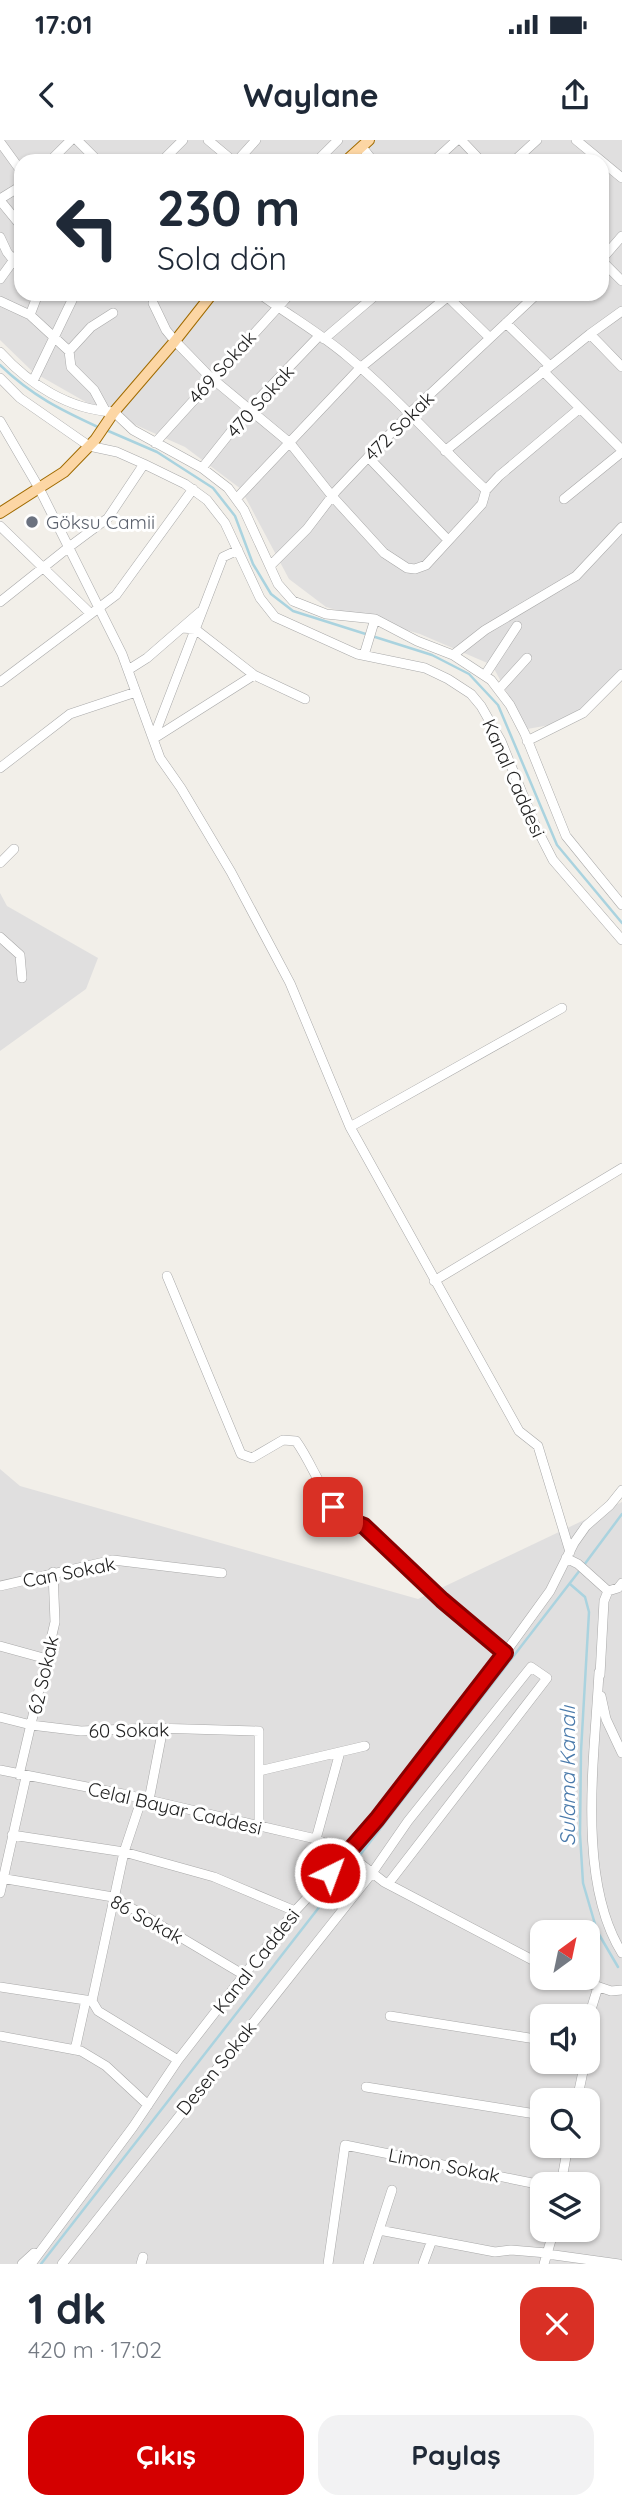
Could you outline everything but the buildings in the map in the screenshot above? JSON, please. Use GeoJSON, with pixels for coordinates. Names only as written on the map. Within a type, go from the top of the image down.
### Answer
{"type":"FeatureCollection","features":[{"type":"Feature","properties":{"kind":"main road"},"geometry":{"type":"LineString","coordinates":[[0,513],[64,472],[92,443],[110,414],[206,301]]}},
{"type":"Feature","properties":{"kind":"street"},"geometry":{"type":"LineString","coordinates":[[57,154],[71,140]]}},
{"type":"Feature","properties":{"kind":"street"},"geometry":{"type":"LineString","coordinates":[[77,140],[91,154]]}},
{"type":"Feature","properties":{"kind":"street"},"geometry":{"type":"LineString","coordinates":[[169,154],[183,140]]}},
{"type":"Feature","properties":{"kind":"street"},"geometry":{"type":"LineString","coordinates":[[208,140],[226,154]]}},
{"type":"Feature","properties":{"kind":"street"},"geometry":{"type":"LineString","coordinates":[[242,154],[256,140]]}},
{"type":"Feature","properties":{"kind":"street"},"geometry":{"type":"LineString","coordinates":[[324,154],[338,140]]}},
{"type":"Feature","properties":{"kind":"street"},"geometry":{"type":"LineString","coordinates":[[442,154],[459,140],[474,154]]}},
{"type":"Feature","properties":{"kind":"street"},"geometry":{"type":"LineString","coordinates":[[522,154],[537,140]]}},
{"type":"Feature","properties":{"kind":"street"},"geometry":{"type":"LineString","coordinates":[[576,140],[593,154]]}},
{"type":"Feature","properties":{"kind":"street"},"geometry":{"type":"LineString","coordinates":[[0,142],[14,161]]}},
{"type":"Feature","properties":{"kind":"street"},"geometry":{"type":"LineString","coordinates":[[2,202],[14,217]]}},
{"type":"Feature","properties":{"kind":"street"},"geometry":{"type":"LineString","coordinates":[[609,252],[622,236]]}},
{"type":"Feature","properties":{"kind":"street"},"geometry":{"type":"LineString","coordinates":[[0,237],[14,260]]}},
{"type":"Feature","properties":{"kind":"street"},"geometry":{"type":"LineString","coordinates":[[609,267],[622,281]]}},
{"type":"Feature","properties":{"kind":"street"},"geometry":{"type":"LineString","coordinates":[[0,301],[30,315],[69,351],[71,367],[94,390],[110,414],[216,477],[237,498],[278,584],[293,601],[326,614],[374,623],[453,656],[485,675],[499,688],[527,741],[566,836],[622,905]]}},
{"type":"Feature","properties":{"kind":"street"},"geometry":{"type":"LineString","coordinates":[[30,315],[35,301]]}},
{"type":"Feature","properties":{"kind":"street"},"geometry":{"type":"LineString","coordinates":[[33,381],[71,301]]}},
{"type":"Feature","properties":{"kind":"street"},"geometry":{"type":"LineString","coordinates":[[269,301],[322,337],[360,368],[410,413],[486,490]]}},
{"type":"Feature","properties":{"kind":"street","name":"469 Sokak"},"geometry":{"type":"LineString","coordinates":[[155,443],[283,301]]}},
{"type":"Feature","properties":{"kind":"street","name":"470 Sokak"},"geometry":{"type":"LineString","coordinates":[[202,468],[249,409],[322,337],[368,301]]}},
{"type":"Feature","properties":{"kind":"street"},"geometry":{"type":"LineString","coordinates":[[237,498],[360,368],[442,301]]}},
{"type":"Feature","properties":{"kind":"street"},"geometry":{"type":"LineString","coordinates":[[455,301],[490,338]]}},
{"type":"Feature","properties":{"kind":"street","name":"472 Sokak"},"geometry":{"type":"LineString","coordinates":[[270,566],[307,530],[332,496],[410,413],[530,301]]}},
{"type":"Feature","properties":{"kind":"street"},"geometry":{"type":"LineString","coordinates":[[153,303],[166,330],[175,341],[212,378],[290,443],[332,496],[384,553],[407,568],[415,569],[426,565],[482,504],[486,490],[499,476],[580,408]]}},
{"type":"Feature","properties":{"kind":"street"},"geometry":{"type":"LineString","coordinates":[[445,451],[590,334],[622,312]]}},
{"type":"Feature","properties":{"kind":"street"},"geometry":{"type":"LineString","coordinates":[[69,351],[91,327],[113,313]]}},
{"type":"Feature","properties":{"kind":"street"},"geometry":{"type":"LineString","coordinates":[[506,323],[580,408],[622,451],[565,499]]}},
{"type":"Feature","properties":{"kind":"street"},"geometry":{"type":"LineString","coordinates":[[590,334],[622,367]]}},
{"type":"Feature","properties":{"kind":"street"},"geometry":{"type":"LineString","coordinates":[[0,352],[13,367],[50,393],[70,403],[110,414]]}},
{"type":"Feature","properties":{"kind":"street"},"geometry":{"type":"LineString","coordinates":[[0,378],[20,398],[92,443]]}},
{"type":"Feature","properties":{"kind":"street"},"geometry":{"type":"LineString","coordinates":[[0,421],[39,488],[99,607],[128,670],[160,758],[231,872],[290,983],[350,1127],[519,1431],[538,1446],[568,1555],[608,1591]]}},
{"type":"Feature","properties":{"kind":"street","name":"Kanal Caddesi"},"geometry":{"type":"LineString","coordinates":[[92,443],[144,464],[193,489],[216,509],[260,598],[275,617],[365,651],[425,668],[471,694],[501,741],[545,846],[566,877],[622,940]]}},
{"type":"Feature","properties":{"kind":"street"},"geometry":{"type":"LineString","coordinates":[[368,457],[448,540]]}},
{"type":"Feature","properties":{"kind":"street"},"geometry":{"type":"LineString","coordinates":[[0,603],[108,518],[144,464]]}},
{"type":"Feature","properties":{"kind":"street"},"geometry":{"type":"LineString","coordinates":[[0,682],[116,595],[193,489]]}},
{"type":"Feature","properties":{"kind":"street"},"geometry":{"type":"LineString","coordinates":[[0,526],[90,613]]}},
{"type":"Feature","properties":{"kind":"street"},"geometry":{"type":"LineString","coordinates":[[453,656],[485,630],[576,576],[620,532]]}},
{"type":"Feature","properties":{"kind":"street"},"geometry":{"type":"LineString","coordinates":[[153,739],[223,557],[237,550]]}},
{"type":"Feature","properties":{"kind":"street"},"geometry":{"type":"LineString","coordinates":[[128,670],[147,658],[202,611]]}},
{"type":"Feature","properties":{"kind":"street"},"geometry":{"type":"LineString","coordinates":[[365,651],[374,623]]}},
{"type":"Feature","properties":{"kind":"street"},"geometry":{"type":"LineString","coordinates":[[485,675],[517,626]]}},
{"type":"Feature","properties":{"kind":"street"},"geometry":{"type":"LineString","coordinates":[[182,628],[195,629],[254,675],[305,699]]}},
{"type":"Feature","properties":{"kind":"street"},"geometry":{"type":"LineString","coordinates":[[499,688],[527,657]]}},
{"type":"Feature","properties":{"kind":"street"},"geometry":{"type":"LineString","coordinates":[[527,741],[583,713],[622,674]]}},
{"type":"Feature","properties":{"kind":"street"},"geometry":{"type":"LineString","coordinates":[[153,739],[254,675]]}},
{"type":"Feature","properties":{"kind":"street"},"geometry":{"type":"LineString","coordinates":[[0,768],[70,714],[136,692]]}},
{"type":"Feature","properties":{"kind":"street"},"geometry":{"type":"LineString","coordinates":[[0,863],[14,849]]}},
{"type":"Feature","properties":{"kind":"street"},"geometry":{"type":"LineString","coordinates":[[0,937],[20,956],[22,978]]}},
{"type":"Feature","properties":{"kind":"street"},"geometry":{"type":"LineString","coordinates":[[350,1127],[562,1008]]}},
{"type":"Feature","properties":{"kind":"street"},"geometry":{"type":"LineString","coordinates":[[434,1281],[622,1168]]}},
{"type":"Feature","properties":{"kind":"street"},"geometry":{"type":"LineString","coordinates":[[167,1276],[241,1454],[252,1458],[283,1440],[296,1441],[333,1507],[351,1521],[364,1526],[407,1569],[505,1653]]}},
{"type":"Feature","properties":{"kind":"street","name":"Kanal Caddesi"},"geometry":{"type":"LineString","coordinates":[[48,2240],[178,2060],[244,1975],[295,1911],[348,1854],[505,1653],[550,1591],[586,1526],[610,1505],[622,1490]]}},
{"type":"Feature","properties":{"kind":"street","name":"Can Sokak"},"geometry":{"type":"LineString","coordinates":[[1,1583],[113,1560],[222,1573]]}},
{"type":"Feature","properties":{"kind":"street","name":"62 Sokak"},"geometry":{"type":"LineString","coordinates":[[0,1893],[31,1725],[55,1622],[53,1573]]}},
{"type":"Feature","properties":{"kind":"street"},"geometry":{"type":"LineString","coordinates":[[608,1591],[618,1588],[622,1583]]}},
{"type":"Feature","properties":{"kind":"street"},"geometry":{"type":"LineString","coordinates":[[608,1591],[604,1601],[590,1828],[596,1879],[612,1938],[622,1953]]}},
{"type":"Feature","properties":{"kind":"street"},"geometry":{"type":"LineString","coordinates":[[0,1646],[47,1659]]}},
{"type":"Feature","properties":{"kind":"street","name":"Desen Sokak"},"geometry":{"type":"LineString","coordinates":[[62,2264],[531,1667],[547,1678],[388,1884]]}},
{"type":"Feature","properties":{"kind":"street"},"geometry":{"type":"LineString","coordinates":[[600,1672],[606,1719],[622,1754]]}},
{"type":"Feature","properties":{"kind":"street","name":"60 Sokak"},"geometry":{"type":"LineString","coordinates":[[0,1717],[31,1725],[81,1731],[163,1728],[260,1731],[259,1771]]}},
{"type":"Feature","properties":{"kind":"street"},"geometry":{"type":"LineString","coordinates":[[75,2050],[124,1852],[145,1799],[163,1728]]}},
{"type":"Feature","properties":{"kind":"street"},"geometry":{"type":"LineString","coordinates":[[259,1826],[259,1771],[365,1746]]}},
{"type":"Feature","properties":{"kind":"street"},"geometry":{"type":"LineString","coordinates":[[316,1839],[340,1752]]}},
{"type":"Feature","properties":{"kind":"street","name":"Celal Bayar Caddesi"},"geometry":{"type":"LineString","coordinates":[[0,1770],[145,1799],[316,1839],[348,1854],[388,1884],[530,1959]]}},
{"type":"Feature","properties":{"kind":"street"},"geometry":{"type":"LineString","coordinates":[[12,1835],[124,1852],[214,1877],[295,1911]]}},
{"type":"Feature","properties":{"kind":"street","name":"86 Sokak"},"geometry":{"type":"LineString","coordinates":[[1,1878],[113,1897],[244,1975]]}},
{"type":"Feature","properties":{"kind":"street"},"geometry":{"type":"LineString","coordinates":[[0,1987],[89,2001],[97,2011],[178,2060]]}},
{"type":"Feature","properties":{"kind":"street"},"geometry":{"type":"LineString","coordinates":[[600,1988],[611,1991],[622,1990]]}},
{"type":"Feature","properties":{"kind":"street"},"geometry":{"type":"LineString","coordinates":[[390,2016],[530,2038]]}},
{"type":"Feature","properties":{"kind":"street"},"geometry":{"type":"LineString","coordinates":[[0,2036],[75,2050],[106,2066],[148,2105]]}},
{"type":"Feature","properties":{"kind":"street"},"geometry":{"type":"LineString","coordinates":[[366,2087],[530,2113]]}},
{"type":"Feature","properties":{"kind":"street","name":"Limon Sokak"},"geometry":{"type":"LineString","coordinates":[[328,2264],[345,2145],[530,2183]]}},
{"type":"Feature","properties":{"kind":"street"},"geometry":{"type":"LineString","coordinates":[[368,2264],[392,2190]]}},
{"type":"Feature","properties":{"kind":"street"},"geometry":{"type":"LineString","coordinates":[[379,2231],[495,2252],[511,2250],[546,2257],[619,2264]]}},
{"type":"Feature","properties":{"kind":"street"},"geometry":{"type":"LineString","coordinates":[[22,2264],[48,2240]]}},
{"type":"Feature","properties":{"kind":"street"},"geometry":{"type":"LineString","coordinates":[[31,2264],[48,2240]]}},
{"type":"Feature","properties":{"kind":"street"},"geometry":{"type":"LineString","coordinates":[[423,2264],[432,2240]]}},
{"type":"Feature","properties":{"kind":"street"},"geometry":{"type":"LineString","coordinates":[[490,2264],[495,2252]]}},
{"type":"Feature","properties":{"kind":"shaded area"},"geometry":{"type":"Polygon","coordinates":[[[0,140],[622,140],[622,672],[567,722],[527,729],[492,665],[420,634],[326,607],[289,579],[241,489],[185,447],[91,405],[33,372],[0,340],[0,140]]]}},
{"type":"Feature","properties":{"kind":"shaded area"},"geometry":{"type":"Polygon","coordinates":[[[0,893],[7,906],[98,958],[86,989],[0,1051],[0,893]]]}},
{"type":"Feature","properties":{"kind":"shaded area"},"geometry":{"type":"Polygon","coordinates":[[[0,1469],[20,1486],[418,1599],[622,1502],[622,2264],[0,2264],[0,1469]]]}},
{"type":"Feature","properties":{"kind":"waterway"},"geometry":{"type":"LineString","coordinates":[[0,365],[47,401],[100,428]]}},
{"type":"Feature","properties":{"kind":"waterway"},"geometry":{"type":"LineString","coordinates":[[106,430],[157,452],[213,488],[235,516],[253,564],[271,594],[293,611],[432,655],[469,674],[498,705],[557,845],[622,923]]}},
{"type":"Feature","properties":{"kind":"waterway"},"geometry":{"type":"LineString","coordinates":[[584,1565],[622,1514]]}},
{"type":"Feature","properties":{"kind":"waterway"},"geometry":{"type":"LineString","coordinates":[[360,1855],[580,1570]]}},
{"type":"Feature","properties":{"kind":"waterway","name":"Sulama Kanalı"},"geometry":{"type":"LineString","coordinates":[[570,1584],[585,1597],[589,1612],[581,1751],[580,1834],[583,1883],[597,1931],[618,1967]]}},
{"type":"Feature","properties":{"kind":"waterway"},"geometry":{"type":"LineString","coordinates":[[41,2264],[352,1865]]}},
{"type":"Feature","properties":{"kind":"place","name":"Göksu Camii"},"geometry":{"type":"Point","coordinates":[32,522]}},
{"type":"Feature","properties":{"kind":"route"},"geometry":{"type":"LineString","coordinates":[[330,1873],[377,1819],[505,1653],[398,1561],[364,1526],[351,1521],[333,1507]]}}]}
